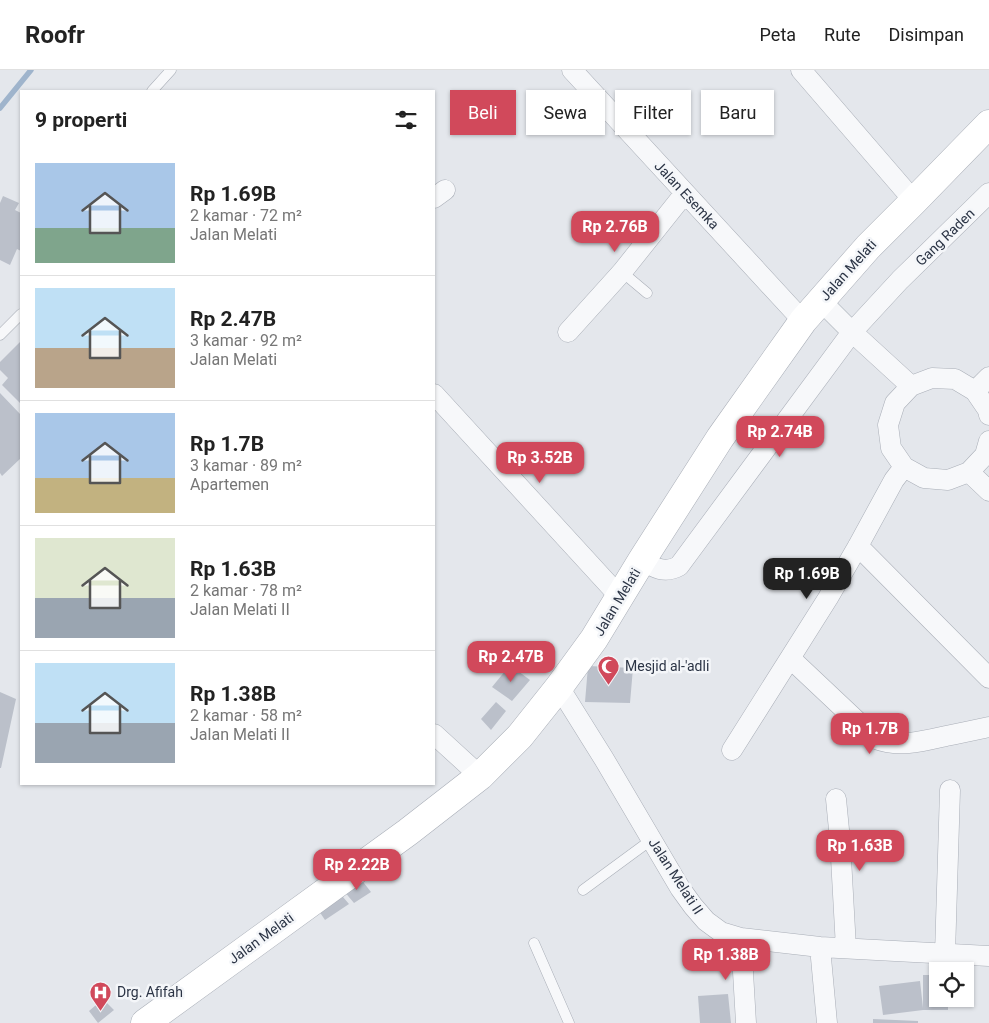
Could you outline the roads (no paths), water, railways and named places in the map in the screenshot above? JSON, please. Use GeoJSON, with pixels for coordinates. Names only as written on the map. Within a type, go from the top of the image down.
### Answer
{"type":"FeatureCollection","features":[{"type":"Feature","properties":{"kind":"main road","name":"Jalan Melati"},"geometry":{"type":"LineString","coordinates":[[145,1023],[408,832],[480,776],[520,736],[594,639],[720,438],[803,321],[868,247],[989,124]]}},
{"type":"Feature","properties":{"kind":"street","name":"Jalan Esemka"},"geometry":{"type":"LineString","coordinates":[[572,70],[803,321]]}},
{"type":"Feature","properties":{"kind":"street"},"geometry":{"type":"LineString","coordinates":[[801,70],[914,201]]}},
{"type":"Feature","properties":{"kind":"street"},"geometry":{"type":"LineString","coordinates":[[568,332],[622,272],[685,193]]}},
{"type":"Feature","properties":{"kind":"street","name":"Gang Raden"},"geometry":{"type":"LineString","coordinates":[[642,560],[656,568],[666,570],[673,570],[679,566],[852,332],[900,280],[989,193]]}},
{"type":"Feature","properties":{"kind":"street"},"geometry":{"type":"LineString","coordinates":[[820,300],[911,386]]}},
{"type":"Feature","properties":{"kind":"street"},"geometry":{"type":"LineString","coordinates":[[988,452],[969,472],[948,480],[924,478],[904,466],[891,448],[888,425],[895,403],[911,386],[932,378],[955,379],[982,384],[989,415]]}},
{"type":"Feature","properties":{"kind":"street"},"geometry":{"type":"LineString","coordinates":[[436,401],[620,597]]}},
{"type":"Feature","properties":{"kind":"street"},"geometry":{"type":"LineString","coordinates":[[732,750],[828,598],[894,480],[904,466]]}},
{"type":"Feature","properties":{"kind":"street"},"geometry":{"type":"LineString","coordinates":[[969,472],[989,491]]}},
{"type":"Feature","properties":{"kind":"street"},"geometry":{"type":"LineString","coordinates":[[858,546],[989,678]]}},
{"type":"Feature","properties":{"kind":"street"},"geometry":{"type":"LineString","coordinates":[[790,658],[876,738],[883,741],[890,743],[918,742],[989,727]]}},
{"type":"Feature","properties":{"kind":"street","name":"Jalan Melati II"},"geometry":{"type":"LineString","coordinates":[[559,687],[680,888],[706,921],[721,932],[742,938],[820,947],[989,956]]}},
{"type":"Feature","properties":{"kind":"street"},"geometry":{"type":"LineString","coordinates":[[435,735],[480,776]]}},
{"type":"Feature","properties":{"kind":"street"},"geometry":{"type":"LineString","coordinates":[[945,954],[950,790]]}},
{"type":"Feature","properties":{"kind":"street"},"geometry":{"type":"LineString","coordinates":[[836,799],[846,948]]}},
{"type":"Feature","properties":{"kind":"street"},"geometry":{"type":"LineString","coordinates":[[742,938],[746,1023]]}},
{"type":"Feature","properties":{"kind":"street"},"geometry":{"type":"LineString","coordinates":[[820,947],[826,1023]]}},
{"type":"Feature","properties":{"kind":"lane"},"geometry":{"type":"LineString","coordinates":[[153,90],[171,70]]}},
{"type":"Feature","properties":{"kind":"lane"},"geometry":{"type":"LineString","coordinates":[[622,272],[647,293]]}},
{"type":"Feature","properties":{"kind":"lane"},"geometry":{"type":"LineString","coordinates":[[0,335],[20,315]]}},
{"type":"Feature","properties":{"kind":"lane"},"geometry":{"type":"LineString","coordinates":[[583,890],[651,840]]}},
{"type":"Feature","properties":{"kind":"lane"},"geometry":{"type":"LineString","coordinates":[[534,943],[569,1023]]}},
{"type":"Feature","properties":{"kind":"waterway"},"geometry":{"type":"LineString","coordinates":[[0,108],[31,70]]}},
{"type":"Feature","properties":{"kind":"place","name":"Mesjid al-'adli"},"geometry":{"type":"Point","coordinates":[609,685]}},
{"type":"Feature","properties":{"kind":"place","name":"Drg. Afifah"},"geometry":{"type":"Point","coordinates":[101,1011]}}]}
